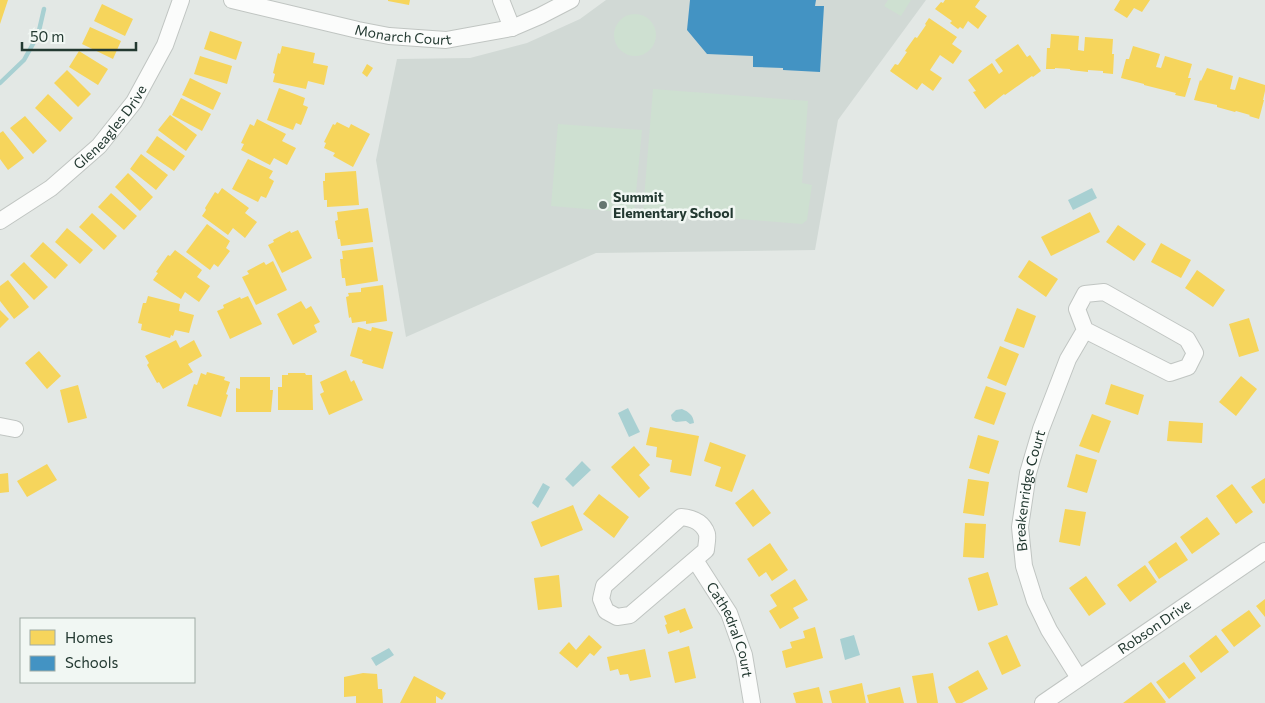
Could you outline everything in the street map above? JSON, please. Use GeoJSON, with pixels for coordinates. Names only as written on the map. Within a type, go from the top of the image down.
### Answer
{"type":"FeatureCollection","features":[{"type":"Feature","properties":{"kind":"street","name":"Gleneagles Drive"},"geometry":{"type":"LineString","coordinates":[[0,221],[51,188],[99,146],[134,102],[165,45],[181,0]]}},
{"type":"Feature","properties":{"kind":"street","name":"Monarch Court"},"geometry":{"type":"LineString","coordinates":[[232,0],[389,36],[446,40],[512,28],[571,0]]}},
{"type":"Feature","properties":{"kind":"street"},"geometry":{"type":"LineString","coordinates":[[501,0],[512,28]]}},
{"type":"Feature","properties":{"kind":"street"},"geometry":{"type":"LineString","coordinates":[[1104,292],[1187,339],[1195,353],[1188,367],[1170,373],[1085,330],[1077,309],[1085,294],[1104,292]]}},
{"type":"Feature","properties":{"kind":"street","name":"Breakenridge Court"},"geometry":{"type":"LineString","coordinates":[[1079,678],[1049,630],[1035,601],[1024,566],[1020,527],[1028,473],[1041,429],[1068,359],[1085,330]]}},
{"type":"Feature","properties":{"kind":"street"},"geometry":{"type":"LineString","coordinates":[[681,517],[692,518],[701,524],[707,535],[706,550],[695,560],[630,616],[617,618],[606,611],[601,599],[604,586],[681,517]]}},
{"type":"Feature","properties":{"kind":"street","name":"Robson Drive"},"geometry":{"type":"LineString","coordinates":[[1043,703],[1265,551]]}},
{"type":"Feature","properties":{"kind":"street","name":"Cathedral Court"},"geometry":{"type":"LineString","coordinates":[[695,560],[729,613],[744,655],[752,703]]}},
{"type":"Feature","properties":{"kind":"shaded area","name":"Summit Elementary School"},"geometry":{"type":"Polygon","coordinates":[[[606,0],[926,0],[838,120],[815,250],[596,253],[406,337],[376,160],[397,59],[470,58],[527,43],[580,19],[606,0]]]}},
{"type":"Feature","properties":{"kind":"green space"},"geometry":{"type":"Polygon","coordinates":[[[888,0],[911,0],[901,16],[884,6],[888,0]]]}},
{"type":"Feature","properties":{"kind":"green space"},"geometry":{"type":"Polygon","coordinates":[[[639,14],[647,17],[653,23],[656,35],[653,47],[647,53],[631,56],[623,53],[617,47],[614,31],[617,23],[623,17],[639,14]]]}},
{"type":"Feature","properties":{"kind":"green space"},"geometry":{"type":"Polygon","coordinates":[[[653,89],[808,101],[802,183],[812,185],[807,220],[802,224],[643,211],[653,89]]]}},
{"type":"Feature","properties":{"kind":"green space"},"geometry":{"type":"Polygon","coordinates":[[[558,124],[642,130],[634,213],[551,206],[558,124]]]}},
{"type":"Feature","properties":{"kind":"water"},"geometry":{"type":"Polygon","coordinates":[[[1092,188],[1097,198],[1073,210],[1068,200],[1092,188]]]}},
{"type":"Feature","properties":{"kind":"water"},"geometry":{"type":"Polygon","coordinates":[[[628,408],[640,432],[629,437],[618,413],[628,408]]]}},
{"type":"Feature","properties":{"kind":"water"},"geometry":{"type":"Polygon","coordinates":[[[682,409],[690,414],[694,423],[690,424],[686,421],[676,422],[672,420],[671,415],[676,410],[682,409]]]}},
{"type":"Feature","properties":{"kind":"water"},"geometry":{"type":"Polygon","coordinates":[[[582,461],[591,470],[573,487],[565,479],[582,461]]]}},
{"type":"Feature","properties":{"kind":"water"},"geometry":{"type":"Polygon","coordinates":[[[543,483],[550,487],[538,508],[532,503],[543,483]]]}},
{"type":"Feature","properties":{"kind":"water"},"geometry":{"type":"Polygon","coordinates":[[[854,635],[860,655],[845,660],[840,639],[854,635]]]}},
{"type":"Feature","properties":{"kind":"water"},"geometry":{"type":"Polygon","coordinates":[[[389,648],[394,655],[376,666],[371,658],[389,648]]]}},
{"type":"Feature","properties":{"kind":"building: Homes"},"geometry":{"type":"Polygon","coordinates":[[[0,0],[8,0],[0,24],[0,0]]]}},
{"type":"Feature","properties":{"kind":"building: Homes"},"geometry":{"type":"Polygon","coordinates":[[[388,0],[410,0],[409,5],[388,0]]]}},
{"type":"Feature","properties":{"kind":"building: Homes"},"geometry":{"type":"Polygon","coordinates":[[[945,0],[980,0],[975,7],[987,16],[978,29],[968,21],[963,29],[960,27],[958,29],[950,23],[952,21],[935,9],[945,0]]]}},
{"type":"Feature","properties":{"kind":"building: Homes"},"geometry":{"type":"Polygon","coordinates":[[[1120,0],[1150,0],[1142,12],[1134,8],[1127,18],[1114,10],[1120,0]]]}},
{"type":"Feature","properties":{"kind":"building: Homes"},"geometry":{"type":"Polygon","coordinates":[[[102,4],[133,19],[125,36],[94,21],[102,4]]]}},
{"type":"Feature","properties":{"kind":"building: Homes"},"geometry":{"type":"Polygon","coordinates":[[[929,18],[957,37],[952,44],[962,51],[953,64],[940,55],[930,70],[942,78],[933,91],[922,83],[917,90],[890,71],[895,64],[898,65],[907,52],[905,51],[915,37],[917,38],[929,18]]]}},
{"type":"Feature","properties":{"kind":"building: Homes"},"geometry":{"type":"Polygon","coordinates":[[[90,27],[121,41],[113,59],[82,44],[90,27]]]}},
{"type":"Feature","properties":{"kind":"building: Homes"},"geometry":{"type":"Polygon","coordinates":[[[210,31],[242,42],[236,60],[204,49],[210,31]]]}},
{"type":"Feature","properties":{"kind":"building: Homes"},"geometry":{"type":"Polygon","coordinates":[[[1051,34],[1079,36],[1078,50],[1084,51],[1085,37],[1113,39],[1113,74],[1103,73],[1103,71],[1088,70],[1088,72],[1070,69],[1046,69],[1047,48],[1050,48],[1051,34]]]}},
{"type":"Feature","properties":{"kind":"building: Homes"},"geometry":{"type":"Polygon","coordinates":[[[1018,44],[1027,57],[1030,55],[1041,71],[1004,94],[985,109],[973,92],[976,91],[968,80],[992,63],[999,74],[1003,71],[995,60],[1018,44]]]}},
{"type":"Feature","properties":{"kind":"building: Homes"},"geometry":{"type":"Polygon","coordinates":[[[282,46],[315,53],[313,63],[328,66],[324,85],[308,81],[306,89],[273,82],[275,74],[273,73],[278,53],[280,54],[282,46]]]}},
{"type":"Feature","properties":{"kind":"building: Homes"},"geometry":{"type":"Polygon","coordinates":[[[1133,46],[1160,54],[1156,67],[1161,68],[1165,56],[1192,64],[1188,78],[1191,78],[1185,97],[1121,78],[1126,59],[1129,59],[1133,46]]]}},
{"type":"Feature","properties":{"kind":"building: Homes"},"geometry":{"type":"Polygon","coordinates":[[[79,51],[108,69],[98,85],[69,67],[79,51]]]}},
{"type":"Feature","properties":{"kind":"building: Homes"},"geometry":{"type":"Polygon","coordinates":[[[200,56],[232,66],[227,84],[194,74],[200,56]]]}},
{"type":"Feature","properties":{"kind":"building: Homes"},"geometry":{"type":"Polygon","coordinates":[[[367,64],[373,68],[367,77],[362,73],[367,64]]]}},
{"type":"Feature","properties":{"kind":"building: Homes"},"geometry":{"type":"Polygon","coordinates":[[[1207,68],[1233,76],[1230,89],[1235,90],[1239,77],[1265,85],[1264,100],[1259,119],[1217,107],[1217,105],[1194,100],[1200,80],[1207,68]]]}},
{"type":"Feature","properties":{"kind":"building: Homes"},"geometry":{"type":"Polygon","coordinates":[[[67,70],[91,94],[78,107],[54,83],[67,70]]]}},
{"type":"Feature","properties":{"kind":"building: Homes"},"geometry":{"type":"Polygon","coordinates":[[[190,78],[221,93],[213,110],[182,95],[190,78]]]}},
{"type":"Feature","properties":{"kind":"building: Homes"},"geometry":{"type":"Polygon","coordinates":[[[279,88],[305,98],[303,105],[308,107],[301,125],[296,123],[293,130],[267,120],[279,88]]]}},
{"type":"Feature","properties":{"kind":"building: Homes"},"geometry":{"type":"Polygon","coordinates":[[[48,94],[73,118],[60,132],[35,108],[48,94]]]}},
{"type":"Feature","properties":{"kind":"building: Homes"},"geometry":{"type":"Polygon","coordinates":[[[181,98],[211,114],[202,131],[172,115],[181,98]]]}},
{"type":"Feature","properties":{"kind":"building: Homes"},"geometry":{"type":"Polygon","coordinates":[[[170,115],[197,135],[186,151],[158,130],[170,115]]]}},
{"type":"Feature","properties":{"kind":"building: Homes"},"geometry":{"type":"Polygon","coordinates":[[[25,116],[47,141],[33,154],[10,128],[25,116]]]}},
{"type":"Feature","properties":{"kind":"building: Homes"},"geometry":{"type":"Polygon","coordinates":[[[257,119],[286,134],[282,141],[296,148],[287,165],[274,158],[270,165],[241,150],[244,144],[241,143],[250,124],[254,126],[257,119]]]}},
{"type":"Feature","properties":{"kind":"building: Homes"},"geometry":{"type":"Polygon","coordinates":[[[337,122],[349,128],[351,124],[370,134],[353,167],[333,156],[335,153],[324,148],[326,143],[324,142],[333,124],[335,125],[337,122]]]}},
{"type":"Feature","properties":{"kind":"building: Homes"},"geometry":{"type":"Polygon","coordinates":[[[3,131],[24,158],[8,170],[0,159],[0,133],[3,131]]]}},
{"type":"Feature","properties":{"kind":"building: Homes"},"geometry":{"type":"Polygon","coordinates":[[[157,136],[185,156],[174,171],[146,152],[157,136]]]}},
{"type":"Feature","properties":{"kind":"building: Homes"},"geometry":{"type":"Polygon","coordinates":[[[141,154],[168,175],[156,190],[130,169],[141,154]]]}},
{"type":"Feature","properties":{"kind":"building: Homes"},"geometry":{"type":"Polygon","coordinates":[[[248,159],[273,171],[269,178],[274,181],[266,198],[261,196],[258,202],[232,189],[248,159]]]}},
{"type":"Feature","properties":{"kind":"building: Homes"},"geometry":{"type":"Polygon","coordinates":[[[356,171],[359,205],[327,207],[327,200],[324,200],[323,181],[325,181],[325,173],[356,171]]]}},
{"type":"Feature","properties":{"kind":"building: Homes"},"geometry":{"type":"Polygon","coordinates":[[[128,173],[153,197],[140,211],[115,187],[128,173]]]}},
{"type":"Feature","properties":{"kind":"building: Homes"},"geometry":{"type":"Polygon","coordinates":[[[222,188],[249,208],[245,213],[257,222],[245,238],[233,228],[228,235],[202,216],[215,192],[218,194],[222,188]]]}},
{"type":"Feature","properties":{"kind":"building: Homes"},"geometry":{"type":"Polygon","coordinates":[[[111,193],[137,216],[124,230],[98,207],[111,193]]]}},
{"type":"Feature","properties":{"kind":"building: Homes"},"geometry":{"type":"Polygon","coordinates":[[[368,208],[373,242],[341,246],[335,221],[338,220],[337,212],[368,208]]]}},
{"type":"Feature","properties":{"kind":"building: Homes"},"geometry":{"type":"Polygon","coordinates":[[[1090,212],[1100,232],[1051,256],[1041,237],[1090,212]]]}},
{"type":"Feature","properties":{"kind":"building: Homes"},"geometry":{"type":"Polygon","coordinates":[[[92,213],[117,236],[104,250],[79,227],[92,213]]]}},
{"type":"Feature","properties":{"kind":"building: Homes"},"geometry":{"type":"Polygon","coordinates":[[[207,224],[230,241],[226,248],[230,251],[218,267],[214,264],[210,270],[186,252],[207,224]]]}},
{"type":"Feature","properties":{"kind":"building: Homes"},"geometry":{"type":"Polygon","coordinates":[[[1118,225],[1146,244],[1134,261],[1106,242],[1118,225]]]}},
{"type":"Feature","properties":{"kind":"building: Homes"},"geometry":{"type":"Polygon","coordinates":[[[67,228],[93,250],[80,264],[55,242],[67,228]]]}},
{"type":"Feature","properties":{"kind":"building: Homes"},"geometry":{"type":"Polygon","coordinates":[[[298,230],[312,258],[282,273],[268,245],[274,242],[273,240],[290,231],[291,233],[298,230]]]}},
{"type":"Feature","properties":{"kind":"building: Homes"},"geometry":{"type":"Polygon","coordinates":[[[43,242],[68,265],[55,279],[30,256],[43,242]]]}},
{"type":"Feature","properties":{"kind":"building: Homes"},"geometry":{"type":"Polygon","coordinates":[[[1161,243],[1191,260],[1181,278],[1151,262],[1161,243]]]}},
{"type":"Feature","properties":{"kind":"building: Homes"},"geometry":{"type":"Polygon","coordinates":[[[373,247],[378,281],[346,286],[345,278],[342,278],[340,259],[343,259],[342,251],[373,247]]]}},
{"type":"Feature","properties":{"kind":"building: Homes"},"geometry":{"type":"Polygon","coordinates":[[[175,250],[202,270],[197,277],[210,286],[199,302],[185,292],[181,299],[153,280],[158,273],[156,272],[168,255],[170,256],[175,250]]]}},
{"type":"Feature","properties":{"kind":"building: Homes"},"geometry":{"type":"Polygon","coordinates":[[[1029,260],[1058,279],[1046,297],[1018,277],[1029,260]]]}},
{"type":"Feature","properties":{"kind":"building: Homes"},"geometry":{"type":"Polygon","coordinates":[[[273,261],[287,290],[256,305],[242,277],[249,274],[247,271],[264,262],[266,265],[273,261]]]}},
{"type":"Feature","properties":{"kind":"building: Homes"},"geometry":{"type":"Polygon","coordinates":[[[24,262],[48,287],[34,300],[10,275],[24,262]]]}},
{"type":"Feature","properties":{"kind":"building: Homes"},"geometry":{"type":"Polygon","coordinates":[[[1197,270],[1225,290],[1213,307],[1185,288],[1197,270]]]}},
{"type":"Feature","properties":{"kind":"building: Homes"},"geometry":{"type":"Polygon","coordinates":[[[8,280],[29,307],[14,319],[0,301],[0,286],[8,280]]]}},
{"type":"Feature","properties":{"kind":"building: Homes"},"geometry":{"type":"Polygon","coordinates":[[[383,285],[387,321],[366,324],[366,321],[352,323],[351,317],[349,318],[346,297],[349,296],[348,293],[361,292],[361,288],[383,285]]]}},
{"type":"Feature","properties":{"kind":"building: Homes"},"geometry":{"type":"Polygon","coordinates":[[[148,296],[180,304],[179,311],[194,315],[189,333],[175,330],[170,338],[141,330],[142,324],[138,323],[143,303],[146,303],[148,296]]]}},
{"type":"Feature","properties":{"kind":"building: Homes"},"geometry":{"type":"Polygon","coordinates":[[[248,296],[262,324],[230,339],[217,311],[224,308],[223,305],[240,297],[241,299],[248,296]]]}},
{"type":"Feature","properties":{"kind":"building: Homes"},"geometry":{"type":"Polygon","coordinates":[[[301,301],[306,309],[311,306],[320,322],[314,325],[317,332],[293,345],[277,314],[301,301]]]}},
{"type":"Feature","properties":{"kind":"building: Homes"},"geometry":{"type":"Polygon","coordinates":[[[1017,308],[1036,316],[1024,348],[1004,341],[1017,308]]]}},
{"type":"Feature","properties":{"kind":"building: Homes"},"geometry":{"type":"Polygon","coordinates":[[[0,310],[9,319],[0,328],[0,310]]]}},
{"type":"Feature","properties":{"kind":"building: Homes"},"geometry":{"type":"Polygon","coordinates":[[[1249,318],[1259,351],[1239,357],[1229,324],[1249,318]]]}},
{"type":"Feature","properties":{"kind":"building: Homes"},"geometry":{"type":"Polygon","coordinates":[[[358,327],[371,331],[372,327],[393,332],[383,369],[362,363],[363,360],[350,356],[358,327]]]}},
{"type":"Feature","properties":{"kind":"building: Homes"},"geometry":{"type":"Polygon","coordinates":[[[176,340],[180,348],[194,340],[202,356],[188,364],[193,372],[163,389],[159,382],[157,383],[147,365],[149,363],[145,356],[176,340]]]}},
{"type":"Feature","properties":{"kind":"building: Homes"},"geometry":{"type":"Polygon","coordinates":[[[1000,346],[1019,354],[1006,386],[987,378],[1000,346]]]}},
{"type":"Feature","properties":{"kind":"building: Homes"},"geometry":{"type":"Polygon","coordinates":[[[39,351],[61,376],[47,389],[25,363],[39,351]]]}},
{"type":"Feature","properties":{"kind":"building: Homes"},"geometry":{"type":"Polygon","coordinates":[[[346,370],[351,382],[354,380],[363,400],[329,415],[320,394],[324,392],[320,382],[346,370]]]}},
{"type":"Feature","properties":{"kind":"building: Homes"},"geometry":{"type":"Polygon","coordinates":[[[207,372],[225,377],[224,380],[230,382],[221,417],[187,406],[194,384],[197,385],[201,373],[206,375],[207,372]]]}},
{"type":"Feature","properties":{"kind":"building: Homes"},"geometry":{"type":"Polygon","coordinates":[[[288,373],[312,375],[313,410],[278,410],[278,387],[282,387],[282,375],[288,375],[288,373]]]}},
{"type":"Feature","properties":{"kind":"building: Homes"},"geometry":{"type":"Polygon","coordinates":[[[1241,376],[1257,389],[1236,416],[1219,402],[1241,376]]]}},
{"type":"Feature","properties":{"kind":"building: Homes"},"geometry":{"type":"Polygon","coordinates":[[[240,377],[270,377],[270,390],[273,390],[271,412],[236,412],[236,388],[240,389],[240,377]]]}},
{"type":"Feature","properties":{"kind":"building: Homes"},"geometry":{"type":"Polygon","coordinates":[[[1111,384],[1144,395],[1138,415],[1105,404],[1111,384]]]}},
{"type":"Feature","properties":{"kind":"building: Homes"},"geometry":{"type":"Polygon","coordinates":[[[78,385],[87,418],[68,423],[60,390],[78,385]]]}},
{"type":"Feature","properties":{"kind":"building: Homes"},"geometry":{"type":"Polygon","coordinates":[[[986,386],[1006,393],[994,425],[974,418],[986,386]]]}},
{"type":"Feature","properties":{"kind":"building: Homes"},"geometry":{"type":"Polygon","coordinates":[[[1092,414],[1111,421],[1099,453],[1079,446],[1092,414]]]}},
{"type":"Feature","properties":{"kind":"building: Homes"},"geometry":{"type":"Polygon","coordinates":[[[1169,421],[1203,423],[1202,443],[1167,441],[1169,421]]]}},
{"type":"Feature","properties":{"kind":"building: Homes"},"geometry":{"type":"Polygon","coordinates":[[[650,427],[699,436],[691,476],[670,472],[672,460],[656,457],[657,447],[646,445],[650,427]]]}},
{"type":"Feature","properties":{"kind":"building: Homes"},"geometry":{"type":"Polygon","coordinates":[[[978,435],[999,441],[989,474],[969,468],[978,435]]]}},
{"type":"Feature","properties":{"kind":"building: Homes"},"geometry":{"type":"Polygon","coordinates":[[[710,442],[746,455],[732,492],[715,486],[721,467],[704,461],[710,442]]]}},
{"type":"Feature","properties":{"kind":"building: Homes"},"geometry":{"type":"Polygon","coordinates":[[[634,446],[650,465],[639,475],[650,488],[639,498],[611,467],[634,446]]]}},
{"type":"Feature","properties":{"kind":"building: Homes"},"geometry":{"type":"Polygon","coordinates":[[[1076,454],[1097,460],[1087,493],[1067,487],[1076,454]]]}},
{"type":"Feature","properties":{"kind":"building: Homes"},"geometry":{"type":"Polygon","coordinates":[[[47,464],[57,480],[27,497],[17,481],[47,464]]]}},
{"type":"Feature","properties":{"kind":"building: Homes"},"geometry":{"type":"Polygon","coordinates":[[[8,473],[9,492],[0,493],[0,474],[8,473]]]}},
{"type":"Feature","properties":{"kind":"building: Homes"},"geometry":{"type":"Polygon","coordinates":[[[1265,478],[1265,503],[1263,504],[1251,487],[1265,478]]]}},
{"type":"Feature","properties":{"kind":"building: Homes"},"geometry":{"type":"Polygon","coordinates":[[[968,479],[989,482],[984,516],[963,513],[968,479]]]}},
{"type":"Feature","properties":{"kind":"building: Homes"},"geometry":{"type":"Polygon","coordinates":[[[1232,484],[1253,512],[1236,524],[1216,496],[1232,484]]]}},
{"type":"Feature","properties":{"kind":"building: Homes"},"geometry":{"type":"Polygon","coordinates":[[[753,489],[771,513],[753,527],[735,503],[753,489]]]}},
{"type":"Feature","properties":{"kind":"building: Homes"},"geometry":{"type":"Polygon","coordinates":[[[599,494],[629,517],[614,538],[583,514],[599,494]]]}},
{"type":"Feature","properties":{"kind":"building: Homes"},"geometry":{"type":"Polygon","coordinates":[[[573,505],[583,530],[541,547],[531,522],[573,505]]]}},
{"type":"Feature","properties":{"kind":"building: Homes"},"geometry":{"type":"Polygon","coordinates":[[[1065,509],[1086,512],[1080,546],[1059,542],[1065,509]]]}},
{"type":"Feature","properties":{"kind":"building: Homes"},"geometry":{"type":"Polygon","coordinates":[[[1207,517],[1220,534],[1192,554],[1180,537],[1207,517]]]}},
{"type":"Feature","properties":{"kind":"building: Homes"},"geometry":{"type":"Polygon","coordinates":[[[965,523],[986,524],[984,558],[963,557],[965,523]]]}},
{"type":"Feature","properties":{"kind":"building: Homes"},"geometry":{"type":"Polygon","coordinates":[[[1176,542],[1188,560],[1159,579],[1148,562],[1176,542]]]}},
{"type":"Feature","properties":{"kind":"building: Homes"},"geometry":{"type":"Polygon","coordinates":[[[770,543],[788,570],[772,581],[766,572],[759,577],[747,559],[770,543]]]}},
{"type":"Feature","properties":{"kind":"building: Homes"},"geometry":{"type":"Polygon","coordinates":[[[1145,565],[1157,582],[1130,602],[1117,585],[1145,565]]]}},
{"type":"Feature","properties":{"kind":"building: Homes"},"geometry":{"type":"Polygon","coordinates":[[[988,572],[998,605],[978,611],[968,578],[988,572]]]}},
{"type":"Feature","properties":{"kind":"building: Homes"},"geometry":{"type":"Polygon","coordinates":[[[559,575],[562,607],[538,610],[534,578],[559,575]]]}},
{"type":"Feature","properties":{"kind":"building: Homes"},"geometry":{"type":"Polygon","coordinates":[[[1086,576],[1106,604],[1089,616],[1069,588],[1086,576]]]}},
{"type":"Feature","properties":{"kind":"building: Homes"},"geometry":{"type":"Polygon","coordinates":[[[795,579],[808,600],[793,608],[799,618],[780,629],[769,611],[777,606],[770,595],[795,579]]]}},
{"type":"Feature","properties":{"kind":"building: Homes"},"geometry":{"type":"Polygon","coordinates":[[[1265,599],[1265,617],[1256,606],[1265,599]]]}},
{"type":"Feature","properties":{"kind":"building: Homes"},"geometry":{"type":"Polygon","coordinates":[[[685,608],[693,628],[680,633],[679,630],[668,634],[664,616],[685,608]]]}},
{"type":"Feature","properties":{"kind":"building: Homes"},"geometry":{"type":"Polygon","coordinates":[[[1249,610],[1261,626],[1234,647],[1221,630],[1249,610]]]}},
{"type":"Feature","properties":{"kind":"building: Homes"},"geometry":{"type":"Polygon","coordinates":[[[815,627],[823,658],[786,668],[782,651],[792,648],[790,642],[805,638],[803,631],[815,627]]]}},
{"type":"Feature","properties":{"kind":"building: Homes"},"geometry":{"type":"Polygon","coordinates":[[[589,635],[602,647],[594,656],[590,653],[577,668],[559,653],[569,642],[576,650],[589,635]]]}},
{"type":"Feature","properties":{"kind":"building: Homes"},"geometry":{"type":"Polygon","coordinates":[[[1007,635],[1021,666],[1002,675],[988,643],[1007,635]]]}},
{"type":"Feature","properties":{"kind":"building: Homes"},"geometry":{"type":"Polygon","coordinates":[[[1216,635],[1229,652],[1201,673],[1189,656],[1216,635]]]}},
{"type":"Feature","properties":{"kind":"building: Homes"},"geometry":{"type":"Polygon","coordinates":[[[689,646],[696,678],[675,683],[668,652],[689,646]]]}},
{"type":"Feature","properties":{"kind":"building: Homes"},"geometry":{"type":"Polygon","coordinates":[[[645,649],[651,677],[630,681],[628,674],[620,675],[618,669],[610,671],[607,657],[645,649]]]}},
{"type":"Feature","properties":{"kind":"building: Homes"},"geometry":{"type":"Polygon","coordinates":[[[1184,662],[1196,678],[1169,699],[1156,682],[1184,662]]]}},
{"type":"Feature","properties":{"kind":"building: Homes"},"geometry":{"type":"Polygon","coordinates":[[[978,670],[988,689],[962,703],[956,703],[948,687],[978,670]]]}},
{"type":"Feature","properties":{"kind":"building: Homes"},"geometry":{"type":"Polygon","coordinates":[[[363,673],[377,674],[378,689],[382,689],[383,703],[356,703],[356,696],[344,697],[344,677],[363,673]]]}},
{"type":"Feature","properties":{"kind":"building: Homes"},"geometry":{"type":"Polygon","coordinates":[[[933,673],[938,703],[917,703],[912,676],[933,673]]]}},
{"type":"Feature","properties":{"kind":"building: Homes"},"geometry":{"type":"Polygon","coordinates":[[[414,676],[446,693],[442,700],[436,696],[436,703],[400,703],[414,676]]]}},
{"type":"Feature","properties":{"kind":"building: Homes"},"geometry":{"type":"Polygon","coordinates":[[[1151,682],[1165,703],[1123,703],[1151,682]]]}},
{"type":"Feature","properties":{"kind":"building: Homes"},"geometry":{"type":"Polygon","coordinates":[[[862,683],[866,703],[832,703],[829,691],[862,683]]]}},
{"type":"Feature","properties":{"kind":"building: Homes"},"geometry":{"type":"Polygon","coordinates":[[[819,687],[823,703],[796,703],[793,693],[819,687]]]}},
{"type":"Feature","properties":{"kind":"building: Homes"},"geometry":{"type":"Polygon","coordinates":[[[900,687],[904,703],[869,703],[867,695],[900,687]]]}},
{"type":"Feature","properties":{"kind":"building: Schools"},"geometry":{"type":"Polygon","coordinates":[[[690,0],[816,0],[815,6],[824,6],[820,72],[753,67],[753,56],[707,54],[687,30],[690,0]]]}},
{"type":"Feature","properties":{"kind":"waterway"},"geometry":{"type":"LineString","coordinates":[[0,83],[24,60],[38,35],[44,9]]}},
{"type":"Feature","properties":{"kind":"place","name":"Summit Elementary School"},"geometry":{"type":"Point","coordinates":[603,205]}}]}
